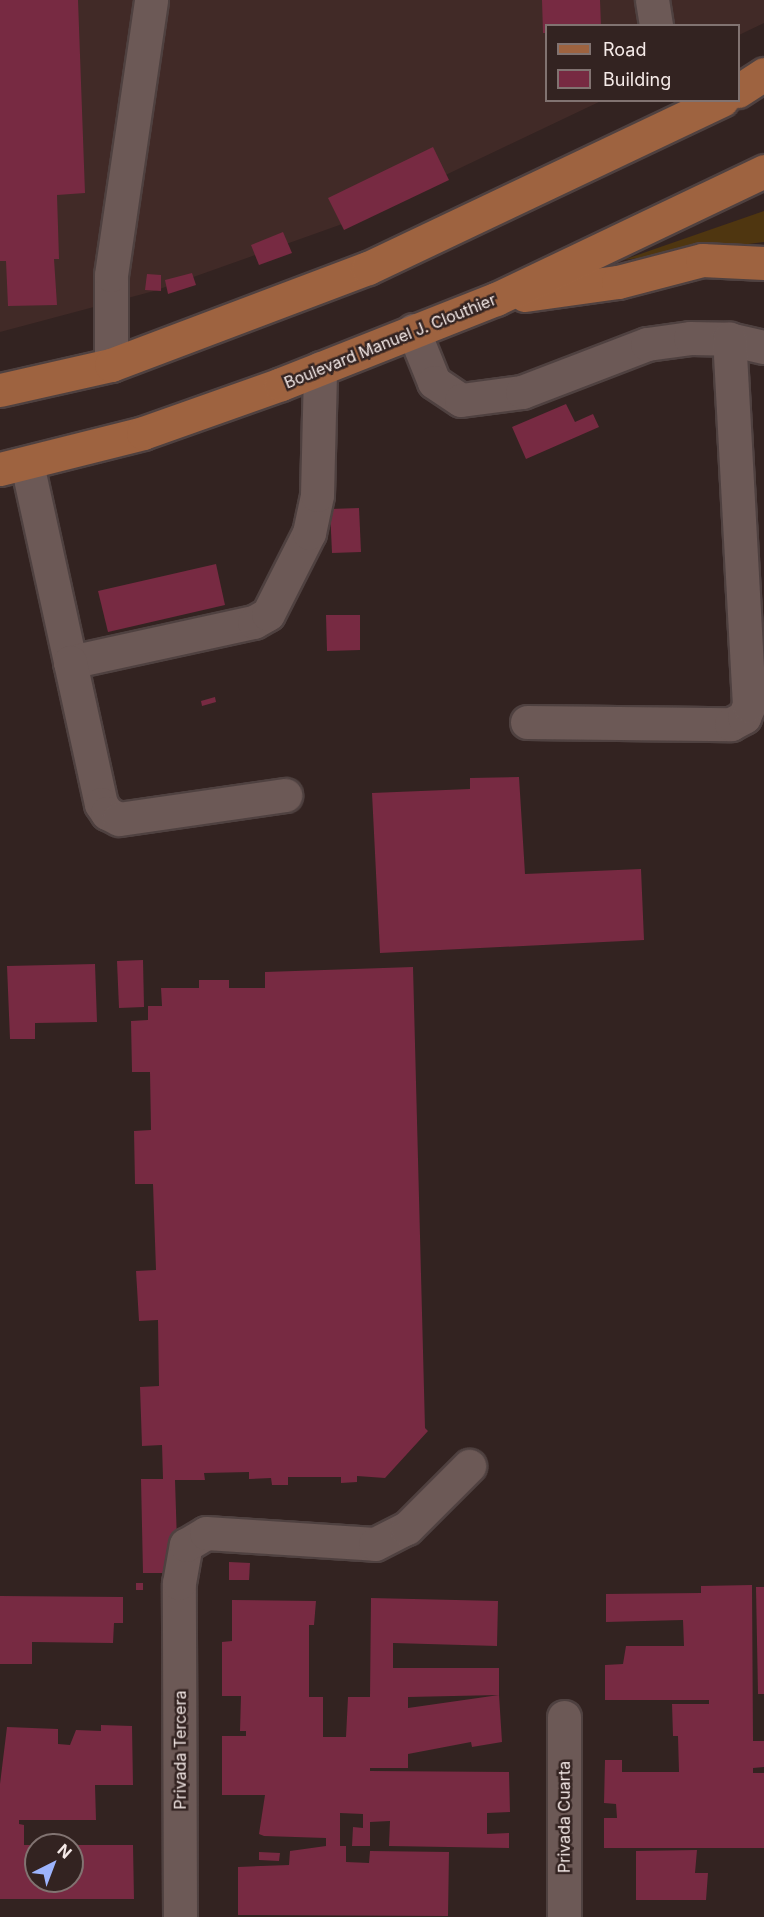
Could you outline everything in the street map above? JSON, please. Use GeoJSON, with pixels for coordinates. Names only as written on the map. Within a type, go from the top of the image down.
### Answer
{"type":"FeatureCollection","features":[{"type":"Feature","properties":{"kind":"main road"},"geometry":{"type":"LineString","coordinates":[[740,92],[764,74]]}},
{"type":"Feature","properties":{"kind":"main road"},"geometry":{"type":"LineString","coordinates":[[740,93],[764,89]]}},
{"type":"Feature","properties":{"kind":"main road"},"geometry":{"type":"LineString","coordinates":[[0,390],[111,365],[368,267],[671,112],[714,102]]}},
{"type":"Feature","properties":{"kind":"main road","name":"Boulevard Manuel J. Clouthier"},"geometry":{"type":"LineString","coordinates":[[14,466],[143,433],[320,368],[496,299],[764,171]]}},
{"type":"Feature","properties":{"kind":"main road"},"geometry":{"type":"LineString","coordinates":[[496,299],[618,282],[702,260],[764,262]]}},
{"type":"Feature","properties":{"kind":"street"},"geometry":{"type":"LineString","coordinates":[[111,365],[111,274],[151,0]]}},
{"type":"Feature","properties":{"kind":"street"},"geometry":{"type":"LineString","coordinates":[[652,0],[656,24]]}},
{"type":"Feature","properties":{"kind":"street"},"geometry":{"type":"LineString","coordinates":[[413,330],[434,382],[461,400],[522,392],[647,344],[690,338],[729,339],[764,347]]}},
{"type":"Feature","properties":{"kind":"street"},"geometry":{"type":"LineString","coordinates":[[527,722],[731,724],[744,717],[749,705],[729,339]]}},
{"type":"Feature","properties":{"kind":"street"},"geometry":{"type":"LineString","coordinates":[[70,662],[254,622],[267,614],[309,533],[316,495],[320,368]]}},
{"type":"Feature","properties":{"kind":"street"},"geometry":{"type":"LineString","coordinates":[[14,466],[70,662],[101,804],[107,813],[119,819],[285,795]]}},
{"type":"Feature","properties":{"kind":"street","name":"Privada Tercera"},"geometry":{"type":"LineString","coordinates":[[180,1917],[179,1583],[186,1545],[206,1533],[375,1544],[407,1528],[469,1466]]}},
{"type":"Feature","properties":{"kind":"street","name":"Privada Cuarta"},"geometry":{"type":"LineString","coordinates":[[564,1717],[564,1917]]}},
{"type":"Feature","properties":{"kind":"shaded area"},"geometry":{"type":"Polygon","coordinates":[[[0,0],[764,0],[764,23],[740,35],[740,24],[545,24],[545,102],[599,102],[345,223],[154,291],[0,332],[0,0]]]}},
{"type":"Feature","properties":{"kind":"shaded area"},"geometry":{"type":"Polygon","coordinates":[[[764,211],[764,242],[623,260],[764,211]]]}},
{"type":"Feature","properties":{"kind":"building"},"geometry":{"type":"Polygon","coordinates":[[[0,0],[78,0],[85,193],[57,195],[59,259],[54,259],[57,305],[8,306],[6,261],[0,261],[0,0]]]}},
{"type":"Feature","properties":{"kind":"building"},"geometry":{"type":"Polygon","coordinates":[[[542,0],[600,0],[601,24],[545,24],[545,33],[543,33],[542,0]]]}},
{"type":"Feature","properties":{"kind":"building"},"geometry":{"type":"Polygon","coordinates":[[[433,147],[449,180],[344,230],[328,198],[433,147]]]}},
{"type":"Feature","properties":{"kind":"building"},"geometry":{"type":"Polygon","coordinates":[[[283,232],[292,253],[259,265],[251,245],[283,232]]]}},
{"type":"Feature","properties":{"kind":"building"},"geometry":{"type":"Polygon","coordinates":[[[192,273],[196,285],[168,294],[165,280],[192,273]]]}},
{"type":"Feature","properties":{"kind":"building"},"geometry":{"type":"Polygon","coordinates":[[[147,274],[161,275],[161,291],[145,290],[147,274]]]}},
{"type":"Feature","properties":{"kind":"building"},"geometry":{"type":"Polygon","coordinates":[[[566,404],[575,422],[593,414],[599,427],[526,459],[512,427],[566,404]]]}},
{"type":"Feature","properties":{"kind":"building"},"geometry":{"type":"Polygon","coordinates":[[[359,508],[361,552],[332,553],[330,509],[359,508]]]}},
{"type":"Feature","properties":{"kind":"building"},"geometry":{"type":"Polygon","coordinates":[[[216,564],[225,605],[108,632],[98,591],[216,564]]]}},
{"type":"Feature","properties":{"kind":"building"},"geometry":{"type":"Polygon","coordinates":[[[326,615],[360,615],[360,650],[327,651],[326,615]]]}},
{"type":"Feature","properties":{"kind":"building"},"geometry":{"type":"Polygon","coordinates":[[[215,697],[216,702],[202,706],[201,701],[215,697]]]}},
{"type":"Feature","properties":{"kind":"building"},"geometry":{"type":"Polygon","coordinates":[[[519,777],[525,874],[641,869],[644,940],[380,953],[372,793],[470,789],[470,778],[519,777]]]}},
{"type":"Feature","properties":{"kind":"building"},"geometry":{"type":"Polygon","coordinates":[[[143,960],[144,1007],[119,1008],[117,961],[143,960]]]}},
{"type":"Feature","properties":{"kind":"building"},"geometry":{"type":"Polygon","coordinates":[[[95,964],[97,1022],[35,1023],[35,1039],[10,1039],[7,966],[95,964]]]}},
{"type":"Feature","properties":{"kind":"building"},"geometry":{"type":"Polygon","coordinates":[[[413,967],[425,1428],[428,1431],[385,1478],[357,1476],[357,1482],[341,1483],[341,1477],[288,1477],[288,1485],[272,1485],[271,1478],[249,1479],[249,1472],[204,1473],[205,1480],[175,1480],[178,1573],[143,1573],[141,1479],[163,1479],[162,1445],[142,1446],[140,1387],[159,1386],[158,1320],[139,1321],[136,1271],[156,1270],[153,1184],[135,1184],[134,1131],[151,1130],[150,1072],[132,1072],[131,1021],[148,1020],[148,1006],[162,1006],[161,988],[199,988],[199,980],[229,980],[229,988],[265,988],[265,972],[413,967]]]}},
{"type":"Feature","properties":{"kind":"building"},"geometry":{"type":"Polygon","coordinates":[[[229,1562],[250,1563],[249,1580],[229,1580],[229,1562]]]}},
{"type":"Feature","properties":{"kind":"building"},"geometry":{"type":"Polygon","coordinates":[[[136,1583],[143,1583],[143,1590],[136,1590],[136,1583]]]}},
{"type":"Feature","properties":{"kind":"building"},"geometry":{"type":"Polygon","coordinates":[[[752,1585],[753,1741],[764,1741],[764,1767],[753,1768],[753,1773],[764,1773],[764,1848],[604,1848],[604,1818],[617,1818],[616,1804],[604,1803],[605,1760],[622,1760],[622,1772],[679,1772],[678,1736],[673,1736],[672,1704],[709,1704],[709,1700],[605,1700],[605,1665],[623,1664],[626,1646],[684,1646],[683,1620],[606,1622],[606,1594],[701,1593],[701,1586],[752,1585]]]}},
{"type":"Feature","properties":{"kind":"building"},"geometry":{"type":"Polygon","coordinates":[[[756,1587],[764,1587],[764,1694],[758,1694],[756,1587]]]}},
{"type":"Feature","properties":{"kind":"building"},"geometry":{"type":"Polygon","coordinates":[[[0,1596],[123,1597],[123,1623],[114,1623],[113,1643],[32,1642],[32,1664],[0,1664],[0,1596]]]}},
{"type":"Feature","properties":{"kind":"building"},"geometry":{"type":"Polygon","coordinates":[[[371,1598],[498,1601],[497,1646],[393,1643],[393,1668],[499,1668],[502,1742],[472,1747],[471,1742],[408,1754],[408,1768],[370,1768],[370,1771],[509,1772],[510,1812],[487,1813],[487,1834],[509,1833],[509,1848],[389,1846],[390,1821],[370,1822],[370,1846],[352,1846],[353,1827],[363,1828],[363,1814],[340,1813],[340,1846],[346,1846],[346,1862],[369,1863],[370,1851],[449,1852],[448,1916],[238,1915],[238,1867],[289,1865],[290,1851],[326,1846],[326,1838],[259,1834],[265,1795],[222,1795],[222,1736],[246,1736],[246,1731],[240,1731],[241,1696],[222,1696],[222,1642],[232,1641],[232,1600],[316,1601],[314,1625],[309,1625],[309,1697],[323,1697],[323,1737],[346,1737],[348,1697],[370,1697],[371,1598]],[[499,1695],[408,1697],[408,1708],[499,1695]]]}},
{"type":"Feature","properties":{"kind":"building"},"geometry":{"type":"Polygon","coordinates":[[[101,1725],[132,1726],[133,1785],[95,1785],[96,1820],[19,1820],[19,1824],[24,1825],[24,1893],[84,1893],[84,1845],[133,1845],[134,1899],[0,1899],[0,1784],[7,1727],[58,1729],[58,1744],[70,1745],[76,1730],[101,1731],[101,1725]]]}},
{"type":"Feature","properties":{"kind":"building"},"geometry":{"type":"Polygon","coordinates":[[[697,1850],[695,1873],[708,1873],[706,1900],[636,1900],[636,1851],[697,1850]]]}},
{"type":"Feature","properties":{"kind":"building"},"geometry":{"type":"Polygon","coordinates":[[[259,1852],[280,1853],[279,1861],[259,1860],[259,1852]]]}}]}
